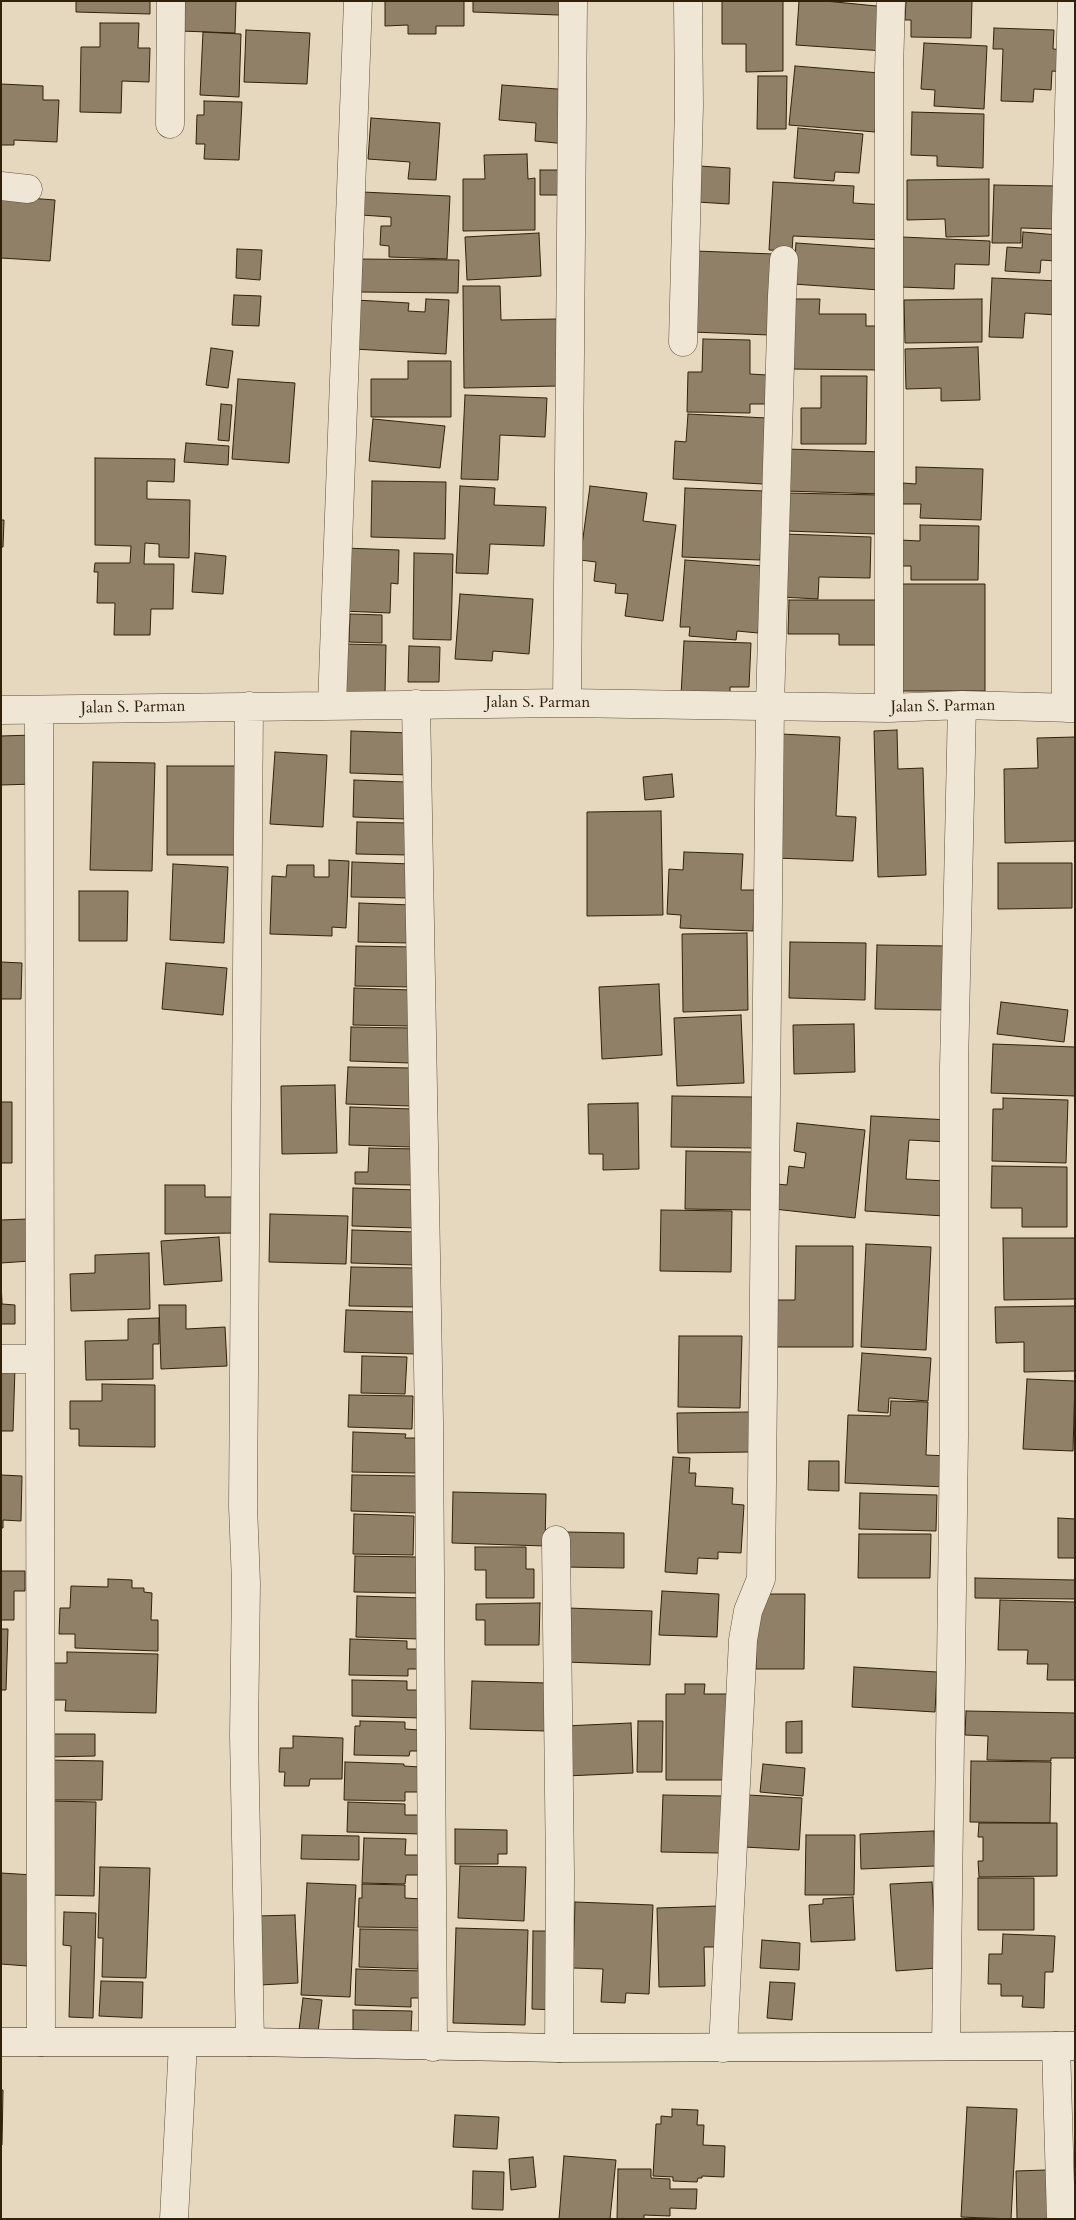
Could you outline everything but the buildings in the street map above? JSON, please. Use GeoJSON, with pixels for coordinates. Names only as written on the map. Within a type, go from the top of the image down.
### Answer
{"type":"FeatureCollection","features":[{"type":"Feature","properties":{"kind":"street"},"geometry":{"type":"LineString","coordinates":[[170,124],[172,1]]}},
{"type":"Feature","properties":{"kind":"street"},"geometry":{"type":"LineString","coordinates":[[332,705],[358,1]]}},
{"type":"Feature","properties":{"kind":"street"},"geometry":{"type":"LineString","coordinates":[[567,703],[574,1]]}},
{"type":"Feature","properties":{"kind":"street"},"geometry":{"type":"LineString","coordinates":[[683,342],[689,106],[688,1]]}},
{"type":"Feature","properties":{"kind":"street"},"geometry":{"type":"LineString","coordinates":[[889,708],[889,70],[891,1]]}},
{"type":"Feature","properties":{"kind":"street"},"geometry":{"type":"LineString","coordinates":[[1070,708],[1066,217],[1072,1]]}},
{"type":"Feature","properties":{"kind":"street"},"geometry":{"type":"LineString","coordinates":[[1,186],[28,190]]}},
{"type":"Feature","properties":{"kind":"street"},"geometry":{"type":"LineString","coordinates":[[723,2048],[743,1640],[748,1611],[761,1579],[770,705],[784,260]]}},
{"type":"Feature","properties":{"kind":"street","name":"Jalan S. Parman"},"geometry":{"type":"LineString","coordinates":[[1,710],[567,703],[889,708],[962,705],[1070,708]]}},
{"type":"Feature","properties":{"kind":"street"},"geometry":{"type":"LineString","coordinates":[[416,704],[429,1411],[433,2047]]}},
{"type":"Feature","properties":{"kind":"street"},"geometry":{"type":"LineString","coordinates":[[946,2046],[954,1436],[954,1067],[962,705]]}},
{"type":"Feature","properties":{"kind":"street"},"geometry":{"type":"LineString","coordinates":[[249,706],[243,1506],[246,1582],[244,1735],[250,2042]]}},
{"type":"Feature","properties":{"kind":"street"},"geometry":{"type":"LineString","coordinates":[[39,710],[41,2042]]}},
{"type":"Feature","properties":{"kind":"street"},"geometry":{"type":"LineString","coordinates":[[1,1359],[40,1359]]}},
{"type":"Feature","properties":{"kind":"street"},"geometry":{"type":"LineString","coordinates":[[556,1540],[560,1875],[559,2048]]}},
{"type":"Feature","properties":{"kind":"street"},"geometry":{"type":"LineString","coordinates":[[1,2042],[250,2042],[559,2048],[1065,2046],[1061,2219]]}},
{"type":"Feature","properties":{"kind":"street"},"geometry":{"type":"LineString","coordinates":[[174,2219],[182,2043]]}}]}
